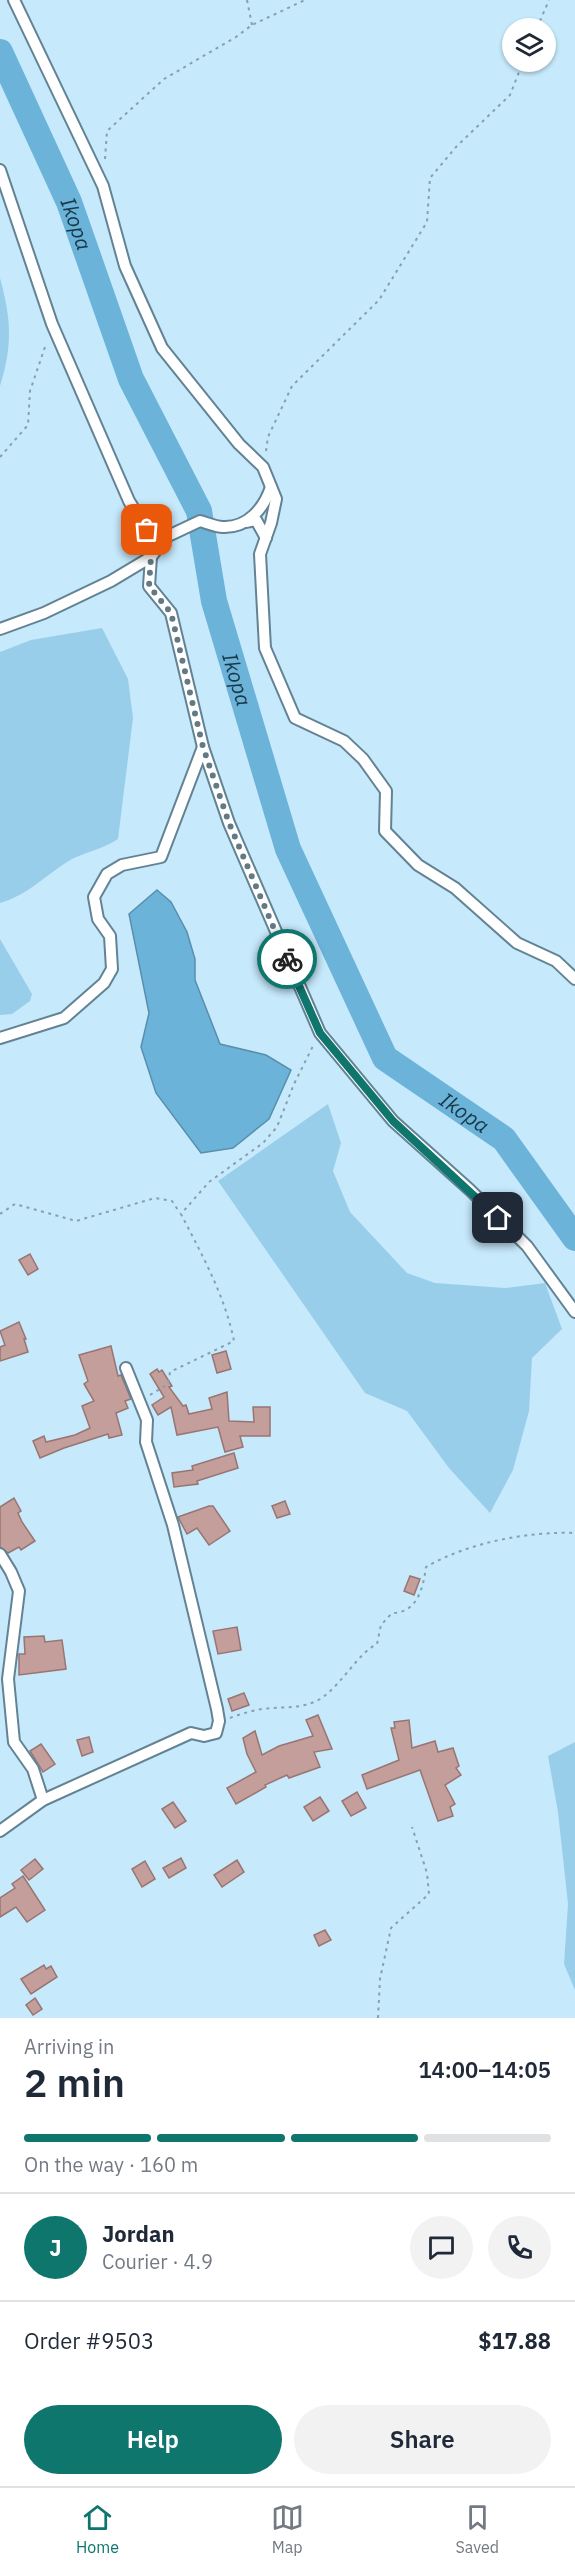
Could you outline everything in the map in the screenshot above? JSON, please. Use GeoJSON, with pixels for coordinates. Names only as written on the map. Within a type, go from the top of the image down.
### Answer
{"type":"FeatureCollection","features":[{"type":"Feature","properties":{"kind":"street"},"geometry":{"type":"LineString","coordinates":[[14,0],[103,186],[125,266],[162,348],[239,444],[263,467],[271,487],[276,500],[260,554],[265,648],[296,718],[344,741],[363,759],[386,791],[385,831],[418,865],[455,888],[517,943],[556,961],[575,979]]}},
{"type":"Feature","properties":{"kind":"street"},"geometry":{"type":"LineString","coordinates":[[0,170],[52,324],[129,501],[147,530],[151,557],[149,586],[171,613],[203,747],[229,823],[320,1033],[393,1121],[470,1190],[527,1246],[575,1312]]}},
{"type":"Feature","properties":{"kind":"street"},"geometry":{"type":"LineString","coordinates":[[246,522],[265,504],[271,487]]}},
{"type":"Feature","properties":{"kind":"street"},"geometry":{"type":"LineString","coordinates":[[0,629],[44,613],[111,581],[151,557],[166,537],[200,521],[223,527],[255,520],[266,538]]}},
{"type":"Feature","properties":{"kind":"street"},"geometry":{"type":"LineString","coordinates":[[0,1038],[64,1018],[104,983],[112,969],[110,936],[98,919],[94,897],[107,874],[122,865],[161,857],[203,747]]}},
{"type":"Feature","properties":{"kind":"street"},"geometry":{"type":"LineString","coordinates":[[0,1831],[43,1800],[191,1733],[204,1736],[216,1733],[219,1721],[173,1525],[146,1442],[147,1420],[126,1368]]}},
{"type":"Feature","properties":{"kind":"street"},"geometry":{"type":"LineString","coordinates":[[0,1554],[19,1592],[8,1679],[14,1742],[33,1769],[43,1800]]}},
{"type":"Feature","properties":{"kind":"path"},"geometry":{"type":"LineString","coordinates":[[247,0],[252,25]]}},
{"type":"Feature","properties":{"kind":"path"},"geometry":{"type":"LineString","coordinates":[[105,164],[107,131],[164,79],[236,37],[252,25],[305,0]]}},
{"type":"Feature","properties":{"kind":"path"},"geometry":{"type":"LineString","coordinates":[[541,18],[549,0]]}},
{"type":"Feature","properties":{"kind":"path"},"geometry":{"type":"LineString","coordinates":[[263,467],[268,437],[292,386],[379,300],[427,222],[430,178],[456,147],[510,95],[520,72]]}},
{"type":"Feature","properties":{"kind":"path"},"geometry":{"type":"LineString","coordinates":[[0,457],[28,425],[30,391],[52,324]]}},
{"type":"Feature","properties":{"kind":"path"},"geometry":{"type":"LineString","coordinates":[[181,1214],[209,1182],[263,1143],[277,1127],[294,1084],[320,1033]]}},
{"type":"Feature","properties":{"kind":"path"},"geometry":{"type":"LineString","coordinates":[[0,1214],[15,1204],[76,1221],[154,1198],[172,1202],[181,1214],[213,1276],[234,1341],[171,1372],[168,1384],[139,1401]]}},
{"type":"Feature","properties":{"kind":"path"},"geometry":{"type":"LineString","coordinates":[[219,1721],[262,1709],[303,1707],[322,1698],[350,1671],[368,1648],[377,1644],[381,1625],[392,1613],[401,1613],[412,1608],[423,1586],[426,1567],[437,1561],[481,1544],[548,1532],[575,1533]]}},
{"type":"Feature","properties":{"kind":"path"},"geometry":{"type":"LineString","coordinates":[[378,2018],[380,1979],[391,1928],[429,1894],[427,1873],[412,1827]]}},
{"type":"Feature","properties":{"kind":"shaded area"},"geometry":{"type":"Polygon","coordinates":[[[0,278],[8,319],[9,344],[0,386],[0,278]]]}},
{"type":"Feature","properties":{"kind":"shaded area"},"geometry":{"type":"Polygon","coordinates":[[[102,628],[128,679],[133,718],[118,839],[73,859],[27,891],[0,903],[0,652],[31,640],[102,628]]]}},
{"type":"Feature","properties":{"kind":"shaded area"},"geometry":{"type":"Polygon","coordinates":[[[157,890],[171,902],[187,932],[195,959],[195,980],[220,1044],[266,1055],[291,1070],[269,1119],[233,1148],[201,1153],[156,1093],[141,1047],[149,1013],[129,914],[157,890]]]}},
{"type":"Feature","properties":{"kind":"shaded area"},"geometry":{"type":"Polygon","coordinates":[[[0,939],[32,994],[30,1001],[12,1014],[0,1015],[0,939]]]}},
{"type":"Feature","properties":{"kind":"shaded area"},"geometry":{"type":"Polygon","coordinates":[[[328,1104],[341,1143],[333,1171],[350,1212],[407,1273],[435,1283],[505,1288],[545,1283],[562,1329],[532,1358],[529,1411],[513,1470],[490,1513],[449,1468],[407,1411],[365,1393],[218,1181],[328,1104]]]}},
{"type":"Feature","properties":{"kind":"shaded area"},"geometry":{"type":"Polygon","coordinates":[[[575,1742],[575,1990],[564,1964],[568,1904],[558,1812],[548,1756],[575,1742]]]}},
{"type":"Feature","properties":{"kind":"building"},"geometry":{"type":"Polygon","coordinates":[[[30,1254],[38,1269],[28,1275],[19,1260],[30,1254]]]}},
{"type":"Feature","properties":{"kind":"building"},"geometry":{"type":"Polygon","coordinates":[[[19,1322],[26,1339],[24,1339],[28,1352],[0,1361],[0,1347],[5,1345],[0,1331],[19,1322]]]}},
{"type":"Feature","properties":{"kind":"building"},"geometry":{"type":"Polygon","coordinates":[[[111,1346],[118,1376],[121,1375],[131,1399],[125,1401],[128,1408],[116,1413],[122,1435],[109,1438],[108,1434],[40,1458],[33,1441],[44,1436],[46,1442],[75,1435],[90,1428],[82,1406],[94,1401],[84,1384],[88,1381],[79,1355],[111,1346]]]}},
{"type":"Feature","properties":{"kind":"building"},"geometry":{"type":"Polygon","coordinates":[[[226,1351],[231,1369],[217,1373],[212,1355],[226,1351]]]}},
{"type":"Feature","properties":{"kind":"building"},"geometry":{"type":"Polygon","coordinates":[[[157,1369],[159,1372],[162,1370],[172,1386],[169,1387],[183,1406],[186,1405],[189,1414],[212,1409],[209,1398],[227,1392],[229,1421],[254,1422],[253,1407],[270,1407],[270,1436],[240,1436],[243,1447],[225,1452],[218,1427],[177,1435],[171,1407],[158,1415],[152,1405],[164,1397],[150,1374],[157,1369]]]}},
{"type":"Feature","properties":{"kind":"building"},"geometry":{"type":"Polygon","coordinates":[[[234,1453],[238,1468],[197,1481],[198,1484],[174,1487],[172,1473],[193,1470],[192,1466],[234,1453]]]}},
{"type":"Feature","properties":{"kind":"building"},"geometry":{"type":"Polygon","coordinates":[[[14,1498],[21,1511],[18,1513],[22,1522],[35,1541],[21,1550],[19,1547],[8,1553],[0,1547],[0,1507],[14,1498]]]}},
{"type":"Feature","properties":{"kind":"building"},"geometry":{"type":"Polygon","coordinates":[[[285,1501],[290,1514],[277,1518],[272,1506],[285,1501]]]}},
{"type":"Feature","properties":{"kind":"building"},"geometry":{"type":"Polygon","coordinates":[[[213,1506],[230,1531],[209,1545],[197,1528],[187,1534],[178,1517],[213,1506]]]}},
{"type":"Feature","properties":{"kind":"building"},"geometry":{"type":"Polygon","coordinates":[[[410,1576],[420,1579],[414,1595],[404,1591],[410,1576]]]}},
{"type":"Feature","properties":{"kind":"building"},"geometry":{"type":"Polygon","coordinates":[[[237,1627],[241,1650],[218,1654],[213,1631],[237,1627]]]}},
{"type":"Feature","properties":{"kind":"building"},"geometry":{"type":"Polygon","coordinates":[[[44,1636],[45,1642],[62,1640],[66,1669],[19,1675],[19,1654],[25,1654],[24,1637],[44,1636]]]}},
{"type":"Feature","properties":{"kind":"building"},"geometry":{"type":"Polygon","coordinates":[[[244,1693],[249,1705],[232,1711],[228,1699],[244,1693]]]}},
{"type":"Feature","properties":{"kind":"building"},"geometry":{"type":"Polygon","coordinates":[[[318,1715],[332,1749],[314,1752],[320,1767],[289,1778],[287,1775],[265,1785],[266,1787],[236,1804],[227,1788],[256,1772],[247,1754],[243,1738],[255,1731],[262,1755],[279,1746],[313,1736],[306,1720],[318,1715]]]}},
{"type":"Feature","properties":{"kind":"building"},"geometry":{"type":"Polygon","coordinates":[[[409,1720],[412,1748],[435,1741],[438,1752],[453,1748],[459,1766],[456,1768],[461,1775],[445,1785],[455,1804],[450,1807],[453,1816],[438,1821],[420,1770],[367,1789],[362,1775],[399,1760],[391,1728],[395,1728],[394,1722],[409,1720]]]}},
{"type":"Feature","properties":{"kind":"building"},"geometry":{"type":"Polygon","coordinates":[[[89,1737],[93,1752],[82,1756],[77,1740],[89,1737]]]}},
{"type":"Feature","properties":{"kind":"building"},"geometry":{"type":"Polygon","coordinates":[[[41,1744],[55,1764],[43,1772],[30,1751],[41,1744]]]}},
{"type":"Feature","properties":{"kind":"building"},"geometry":{"type":"Polygon","coordinates":[[[357,1792],[366,1808],[351,1816],[342,1801],[357,1792]]]}},
{"type":"Feature","properties":{"kind":"building"},"geometry":{"type":"Polygon","coordinates":[[[320,1797],[329,1811],[313,1821],[304,1807],[320,1797]]]}},
{"type":"Feature","properties":{"kind":"building"},"geometry":{"type":"Polygon","coordinates":[[[173,1802],[186,1821],[175,1828],[162,1809],[173,1802]]]}},
{"type":"Feature","properties":{"kind":"building"},"geometry":{"type":"Polygon","coordinates":[[[181,1858],[186,1868],[169,1878],[163,1868],[181,1858]]]}},
{"type":"Feature","properties":{"kind":"building"},"geometry":{"type":"Polygon","coordinates":[[[35,1859],[43,1869],[29,1880],[21,1870],[35,1859]]]}},
{"type":"Feature","properties":{"kind":"building"},"geometry":{"type":"Polygon","coordinates":[[[237,1860],[244,1872],[222,1887],[214,1875],[237,1860]]]}},
{"type":"Feature","properties":{"kind":"building"},"geometry":{"type":"Polygon","coordinates":[[[145,1861],[155,1879],[142,1887],[132,1869],[145,1861]]]}},
{"type":"Feature","properties":{"kind":"building"},"geometry":{"type":"Polygon","coordinates":[[[23,1876],[45,1910],[27,1922],[16,1907],[0,1917],[0,1898],[15,1888],[12,1884],[23,1876]]]}},
{"type":"Feature","properties":{"kind":"building"},"geometry":{"type":"Polygon","coordinates":[[[325,1930],[331,1940],[319,1946],[314,1935],[325,1930]]]}},
{"type":"Feature","properties":{"kind":"building"},"geometry":{"type":"Polygon","coordinates":[[[44,1965],[46,1969],[51,1966],[57,1977],[31,1994],[21,1979],[44,1965]]]}},
{"type":"Feature","properties":{"kind":"building"},"geometry":{"type":"Polygon","coordinates":[[[35,1998],[42,2009],[33,2015],[26,2005],[35,1998]]]}},
{"type":"Feature","properties":{"kind":"waterway","name":"Ikopa"},"geometry":{"type":"LineString","coordinates":[[0,52],[69,202],[131,379],[199,511],[214,601],[288,849],[385,1058],[504,1139],[575,1238]]}},
{"type":"Feature","properties":{"kind":"way so far"},"geometry":{"type":"LineString","coordinates":[[147,530],[151,557],[149,586],[171,613],[203,747],[229,823],[287,959]]}},
{"type":"Feature","properties":{"kind":"route"},"geometry":{"type":"LineString","coordinates":[[287,959],[320,1033],[393,1121],[498,1218]]}}]}
